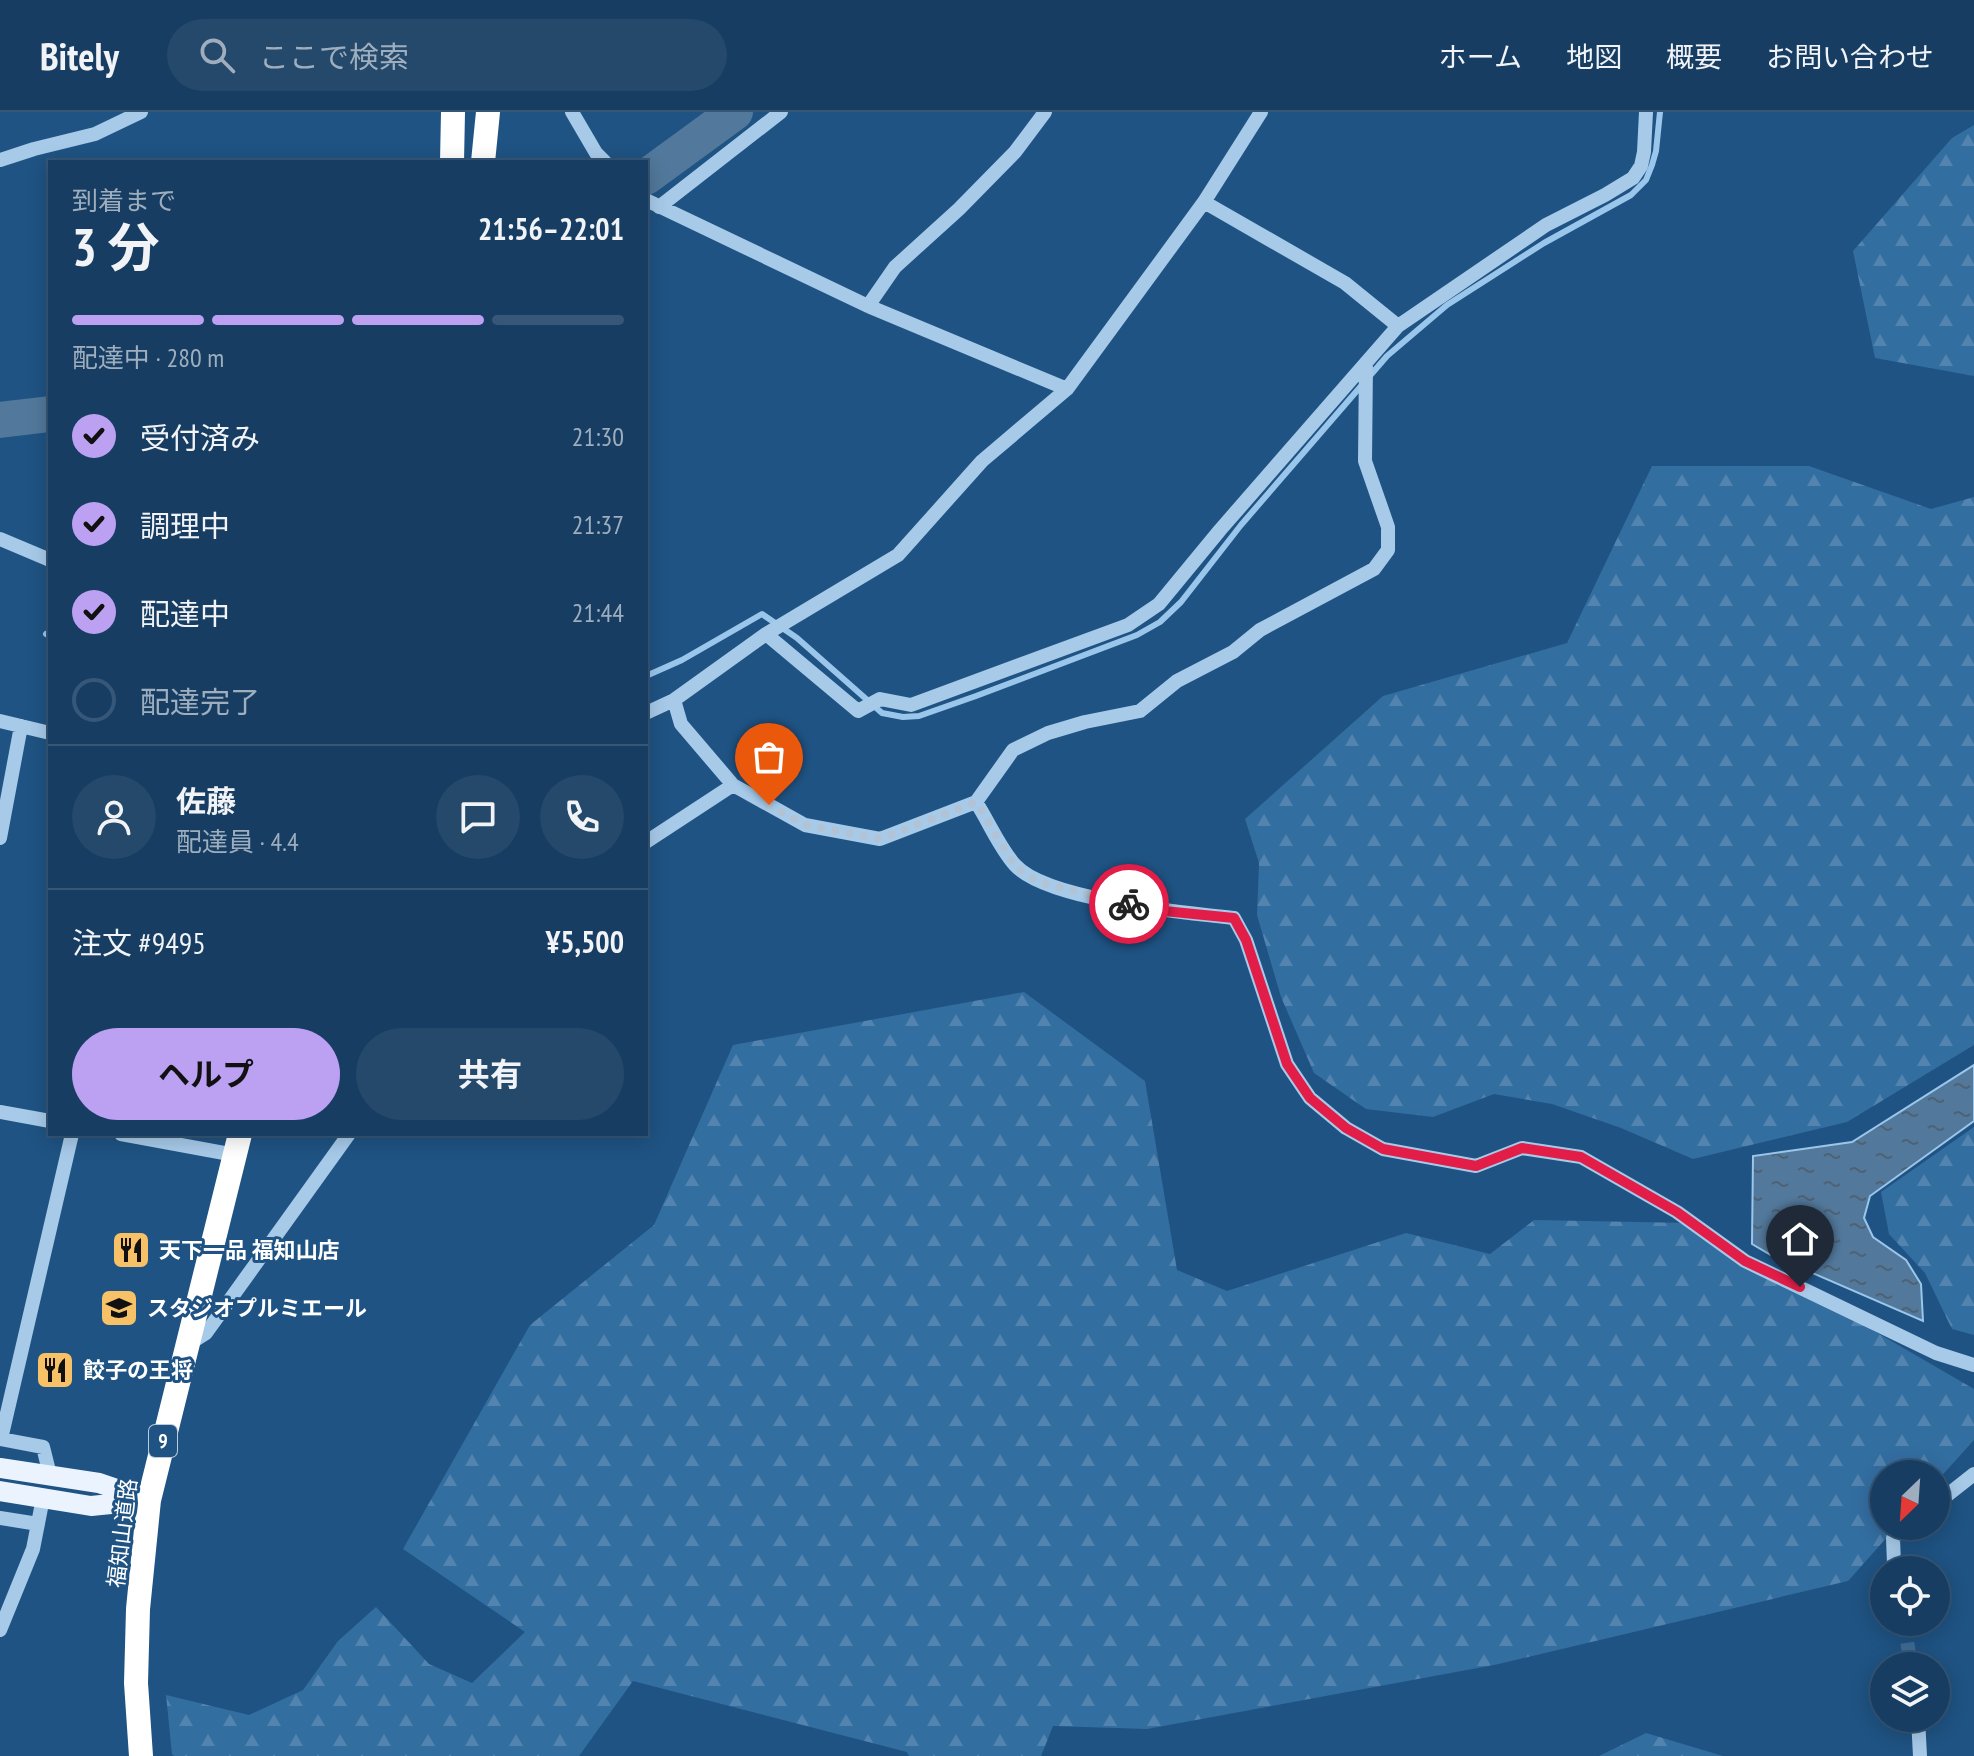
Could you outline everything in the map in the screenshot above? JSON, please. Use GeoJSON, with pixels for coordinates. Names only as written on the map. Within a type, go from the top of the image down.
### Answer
{"type":"FeatureCollection","features":[{"type":"Feature","properties":{"kind":"highway"},"geometry":{"type":"LineString","coordinates":[[452,160],[453,112]]}},
{"type":"Feature","properties":{"kind":"highway"},"geometry":{"type":"LineString","coordinates":[[483,160],[488,112]]}},
{"type":"Feature","properties":{"kind":"highway","name":"福知山道路"},"geometry":{"type":"LineString","coordinates":[[141,1756],[136,1683],[149,1500],[238,1145]]}},
{"type":"Feature","properties":{"kind":"main road"},"geometry":{"type":"LineString","coordinates":[[0,1468],[99,1483],[149,1500]]}},
{"type":"Feature","properties":{"kind":"main road"},"geometry":{"type":"LineString","coordinates":[[0,1491],[91,1506],[149,1500]]}},
{"type":"Feature","properties":{"kind":"street"},"geometry":{"type":"LineString","coordinates":[[0,160],[95,134],[141,112]]}},
{"type":"Feature","properties":{"kind":"street"},"geometry":{"type":"LineString","coordinates":[[572,112],[603,160]]}},
{"type":"Feature","properties":{"kind":"street"},"geometry":{"type":"LineString","coordinates":[[781,112],[652,204],[868,306],[1067,389]]}},
{"type":"Feature","properties":{"kind":"street"},"geometry":{"type":"LineString","coordinates":[[868,306],[895,267],[1004,164],[1045,112]]}},
{"type":"Feature","properties":{"kind":"street"},"geometry":{"type":"LineString","coordinates":[[648,712],[674,700],[766,634],[898,555],[982,461],[1067,389],[1204,202],[1261,112]]}},
{"type":"Feature","properties":{"kind":"street"},"geometry":{"type":"LineString","coordinates":[[766,634],[858,711],[880,699],[911,705],[1128,625],[1159,604],[1398,326],[1546,225],[1633,178],[1641,166],[1644,152],[1646,112]]}},
{"type":"Feature","properties":{"kind":"street"},"geometry":{"type":"LineString","coordinates":[[1204,202],[1345,283],[1398,326]]}},
{"type":"Feature","properties":{"kind":"street"},"geometry":{"type":"LineString","coordinates":[[674,700],[681,724],[733,785],[805,825],[880,839],[976,802],[1013,750],[1048,733],[1140,711],[1177,681],[1233,652],[1260,630],[1374,569],[1388,550],[1388,527],[1365,461],[1366,363]]}},
{"type":"Feature","properties":{"kind":"street"},"geometry":{"type":"LineString","coordinates":[[0,539],[48,559]]}},
{"type":"Feature","properties":{"kind":"street"},"geometry":{"type":"LineString","coordinates":[[0,721],[48,733]]}},
{"type":"Feature","properties":{"kind":"street"},"geometry":{"type":"LineString","coordinates":[[0,838],[21,726]]}},
{"type":"Feature","properties":{"kind":"street"},"geometry":{"type":"LineString","coordinates":[[648,841],[733,785]]}},
{"type":"Feature","properties":{"kind":"street"},"geometry":{"type":"LineString","coordinates":[[976,802],[1015,866],[1038,882],[1154,910],[1234,918],[1246,940],[1287,1064],[1310,1098],[1346,1128],[1383,1149],[1476,1166],[1522,1148],[1581,1157],[1677,1212],[1745,1261],[1936,1353],[1974,1365]]}},
{"type":"Feature","properties":{"kind":"street"},"geometry":{"type":"LineString","coordinates":[[0,1112],[48,1121]]}},
{"type":"Feature","properties":{"kind":"street"},"geometry":{"type":"LineString","coordinates":[[50,1475],[43,1447],[1,1439],[72,1136]]}},
{"type":"Feature","properties":{"kind":"street"},"geometry":{"type":"LineString","coordinates":[[142,1136],[238,1145]]}},
{"type":"Feature","properties":{"kind":"street"},"geometry":{"type":"LineString","coordinates":[[186,1346],[206,1333],[348,1136]]}},
{"type":"Feature","properties":{"kind":"street"},"geometry":{"type":"LineString","coordinates":[[1950,1493],[1974,1474]]}},
{"type":"Feature","properties":{"kind":"street"},"geometry":{"type":"LineString","coordinates":[[0,1630],[33,1549],[43,1498]]}},
{"type":"Feature","properties":{"kind":"street"},"geometry":{"type":"LineString","coordinates":[[0,1518],[38,1524]]}},
{"type":"Feature","properties":{"kind":"street"},"geometry":{"type":"LineString","coordinates":[[1919,1732],[1920,1756]]}},
{"type":"Feature","properties":{"kind":"green space"},"geometry":{"type":"Polygon","coordinates":[[[1974,125],[1974,376],[1875,358],[1853,251],[1952,138],[1974,125]]]}},
{"type":"Feature","properties":{"kind":"green space"},"geometry":{"type":"Polygon","coordinates":[[[1652,466],[1809,466],[1931,509],[1974,497],[1974,1045],[1847,1122],[1693,1159],[1621,1128],[1552,1104],[1494,1094],[1433,1117],[1366,1109],[1314,1073],[1281,997],[1257,915],[1259,863],[1245,819],[1383,696],[1567,643],[1652,466]]]}},
{"type":"Feature","properties":{"kind":"green space"},"geometry":{"type":"Polygon","coordinates":[[[1024,992],[1145,1081],[1177,1270],[1227,1291],[1406,1233],[1490,1254],[1534,1220],[1688,1223],[1974,1389],[1974,1440],[1950,1467],[1950,1460],[1870,1460],[1870,1540],[1885,1540],[1848,1581],[1494,1665],[1147,1729],[1053,1726],[1041,1756],[909,1756],[907,1752],[633,1681],[579,1756],[174,1756],[166,1695],[249,1715],[303,1690],[338,1641],[376,1607],[429,1664],[472,1683],[525,1632],[403,1549],[530,1325],[654,1225],[733,1045],[1024,992]]]}},
{"type":"Feature","properties":{"kind":"green space"},"geometry":{"type":"Polygon","coordinates":[[[1974,1127],[1974,1335],[1952,1329],[1925,1273],[1889,1234],[1881,1192],[1974,1127]]]}},
{"type":"Feature","properties":{"kind":"green space"},"geometry":{"type":"Polygon","coordinates":[[[1646,1733],[1723,1756],[1599,1756],[1646,1733]]]}},
{"type":"Feature","properties":{"kind":"water"},"geometry":{"type":"Polygon","coordinates":[[[1974,1065],[1974,1121],[1870,1196],[1864,1218],[1873,1237],[1906,1260],[1921,1284],[1923,1321],[1752,1244],[1753,1156],[1852,1142],[1974,1065]]]}},
{"type":"Feature","properties":{"kind":"waterway"},"geometry":{"type":"LineString","coordinates":[[648,176],[735,112]]}},
{"type":"Feature","properties":{"kind":"waterway"},"geometry":{"type":"LineString","coordinates":[[648,675],[682,660],[762,614],[797,638],[882,713],[919,716],[1137,635],[1160,622],[1181,602],[1241,525],[1387,356],[1447,305],[1544,243],[1631,195],[1646,180],[1652,165],[1660,112]]}},
{"type":"Feature","properties":{"kind":"waterway"},"geometry":{"type":"LineString","coordinates":[[0,420],[48,414]]}},
{"type":"Feature","properties":{"kind":"tunnel"},"geometry":{"type":"LineString","coordinates":[[1906,1636],[1909,1652]]}},
{"type":"Feature","properties":{"kind":"way so far"},"geometry":{"type":"LineString","coordinates":[[769,805],[805,825],[880,839],[976,802],[1015,866],[1038,882],[1129,904]]}},
{"type":"Feature","properties":{"kind":"place","name":"天下一品 福知山店"},"geometry":{"type":"Point","coordinates":[131,1250]}},
{"type":"Feature","properties":{"kind":"place","name":"スタジオプルミエール"},"geometry":{"type":"Point","coordinates":[119,1308]}},
{"type":"Feature","properties":{"kind":"place","name":"餃子の王将"},"geometry":{"type":"Point","coordinates":[55,1370]}},
{"type":"Feature","properties":{"kind":"route"},"geometry":{"type":"LineString","coordinates":[[1129,904],[1154,910],[1234,918],[1246,940],[1287,1064],[1310,1098],[1346,1128],[1383,1149],[1476,1166],[1522,1148],[1581,1157],[1677,1212],[1745,1261],[1800,1287]]}}]}
